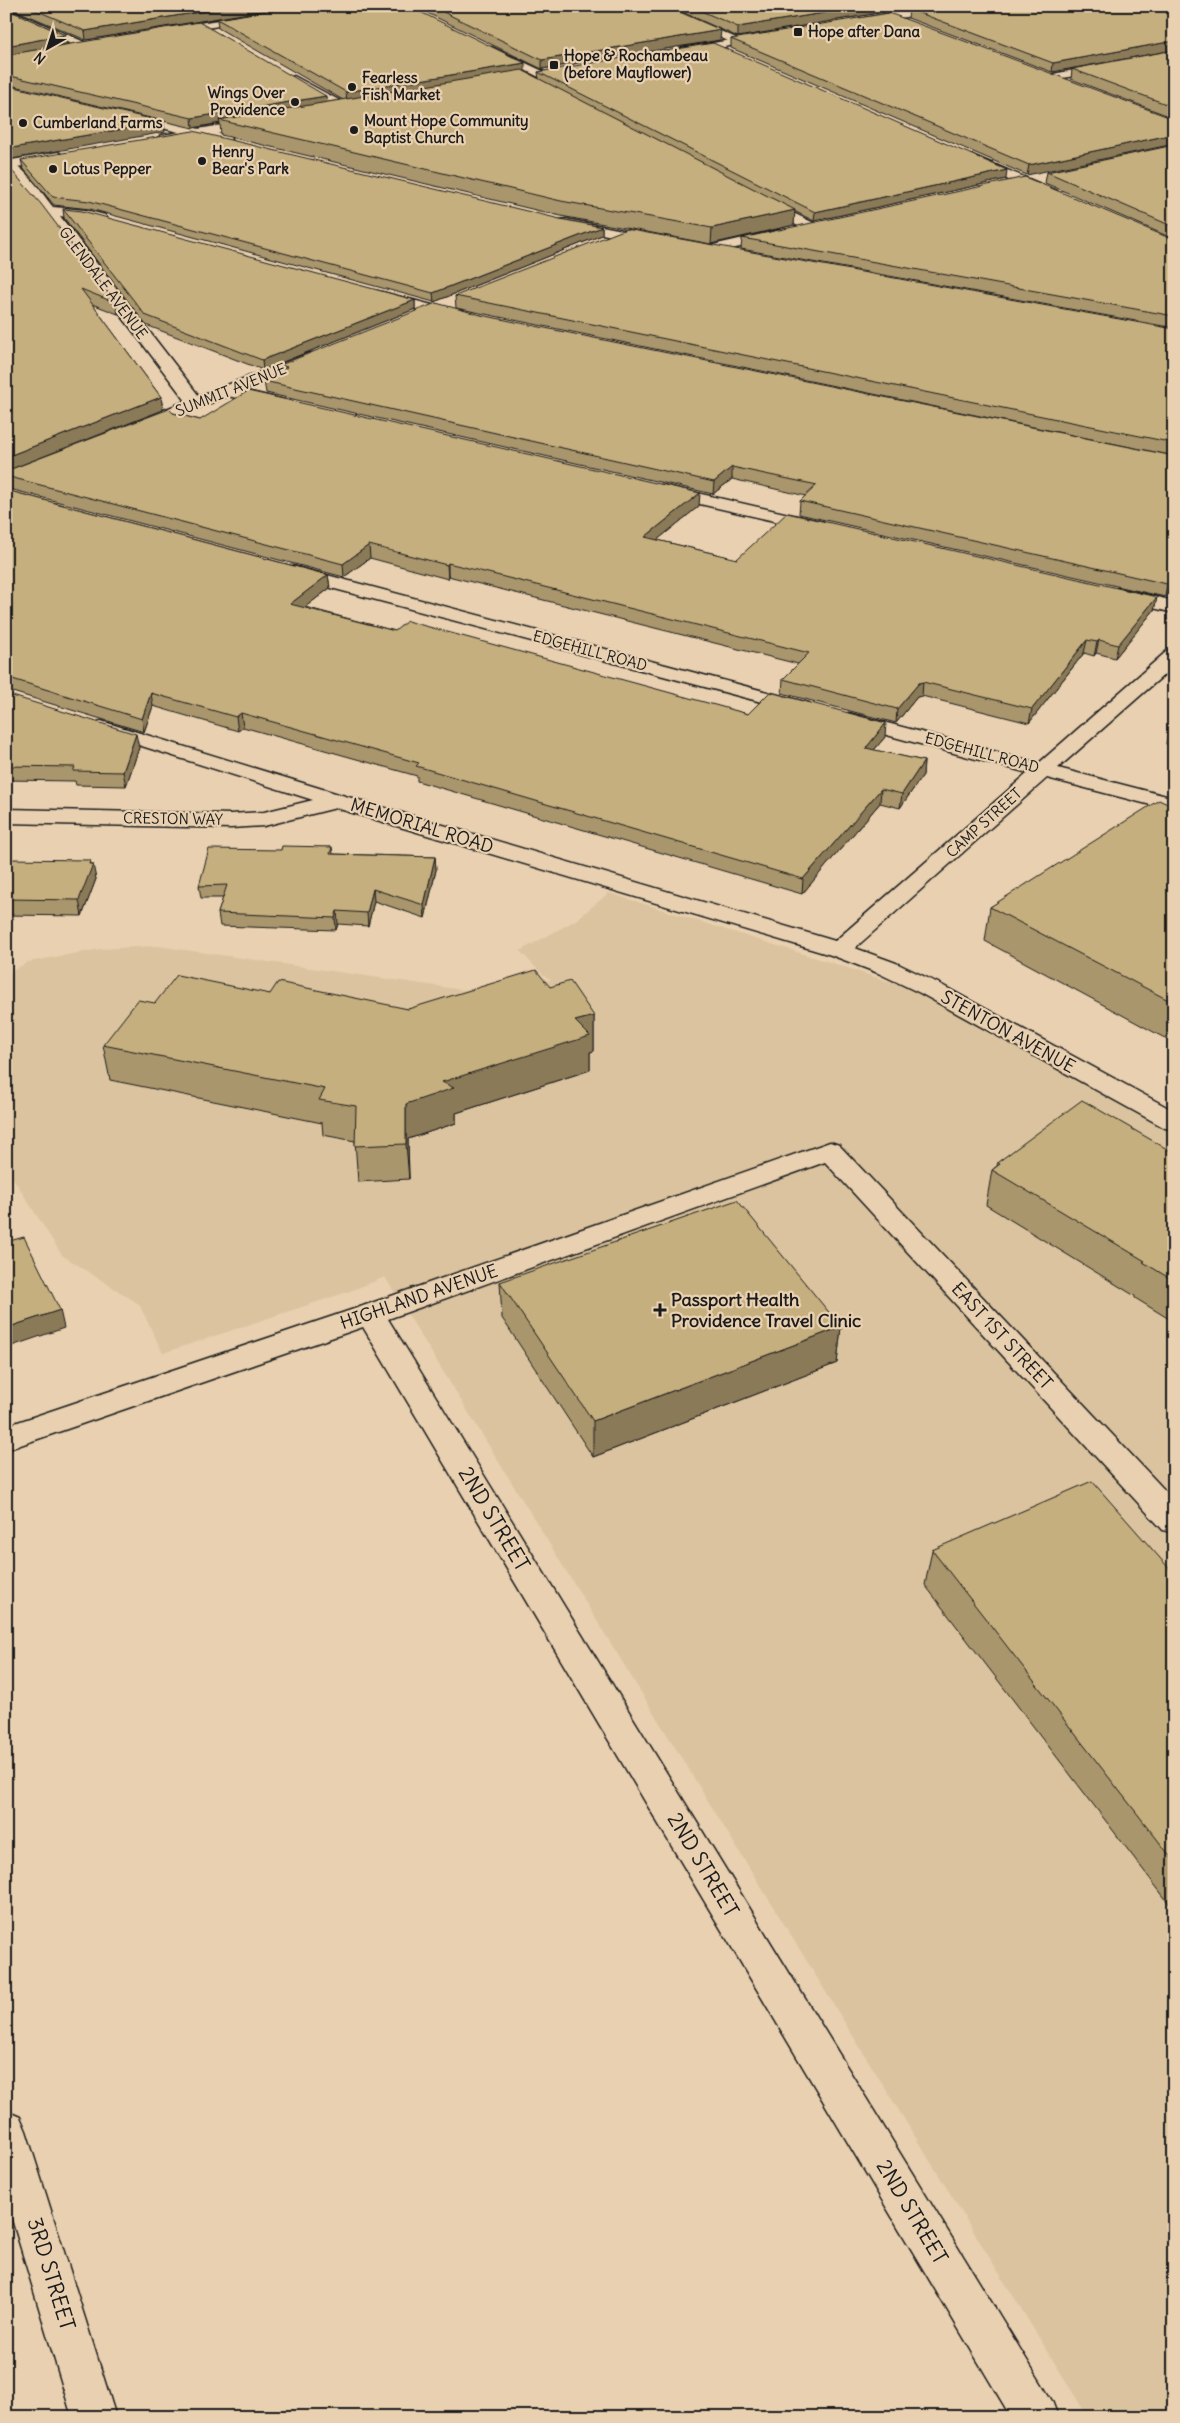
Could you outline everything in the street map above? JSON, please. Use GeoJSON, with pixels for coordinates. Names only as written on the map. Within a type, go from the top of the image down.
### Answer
{"type":"FeatureCollection","features":[{"type":"Feature","properties":{"kind":"street"},"geometry":{"type":"LineString","coordinates":[[155,34],[326,6]]}},
{"type":"Feature","properties":{"kind":"street"},"geometry":{"type":"LineString","coordinates":[[654,6],[739,42]]}},
{"type":"Feature","properties":{"kind":"street"},"geometry":{"type":"LineString","coordinates":[[898,6],[915,12]]}},
{"type":"Feature","properties":{"kind":"street"},"geometry":{"type":"LineString","coordinates":[[843,24],[952,6]]}},
{"type":"Feature","properties":{"kind":"street"},"geometry":{"type":"LineString","coordinates":[[6,10],[89,45],[68,49]]}},
{"type":"Feature","properties":{"kind":"street"},"geometry":{"type":"LineString","coordinates":[[219,10],[243,19]]}},
{"type":"Feature","properties":{"kind":"street"},"geometry":{"type":"LineString","coordinates":[[891,17],[909,24]]}},
{"type":"Feature","properties":{"kind":"street"},"geometry":{"type":"LineString","coordinates":[[202,26],[219,36]]}},
{"type":"Feature","properties":{"kind":"street"},"geometry":{"type":"LineString","coordinates":[[666,54],[777,36]]}},
{"type":"Feature","properties":{"kind":"street"},"geometry":{"type":"LineString","coordinates":[[478,43],[545,78],[521,78]]}},
{"type":"Feature","properties":{"kind":"street"},"geometry":{"type":"LineString","coordinates":[[714,46],[734,54]]}},
{"type":"Feature","properties":{"kind":"street"},"geometry":{"type":"LineString","coordinates":[[1072,84],[1049,75],[1174,54]]}},
{"type":"Feature","properties":{"kind":"street"},"geometry":{"type":"LineString","coordinates":[[280,71],[349,107],[325,111]]}},
{"type":"Feature","properties":{"kind":"street"},"geometry":{"type":"LineString","coordinates":[[117,113],[236,142]]}},
{"type":"Feature","properties":{"kind":"street"},"geometry":{"type":"LineString","coordinates":[[154,140],[266,121]]}},
{"type":"Feature","properties":{"kind":"street"},"geometry":{"type":"LineString","coordinates":[[960,154],[1068,200]]}},
{"type":"Feature","properties":{"kind":"street"},"geometry":{"type":"LineString","coordinates":[[7,165],[67,155]]}},
{"type":"Feature","properties":{"kind":"street","name":"GLENDALE AVENUE"},"geometry":{"type":"LineString","coordinates":[[7,165],[17,171],[49,211],[196,403]]}},
{"type":"Feature","properties":{"kind":"street"},"geometry":{"type":"LineString","coordinates":[[1004,186],[1042,177]]}},
{"type":"Feature","properties":{"kind":"street"},"geometry":{"type":"LineString","coordinates":[[748,256],[704,249],[816,226],[750,196]]}},
{"type":"Feature","properties":{"kind":"street"},"geometry":{"type":"LineString","coordinates":[[49,211],[85,214],[113,222]]}},
{"type":"Feature","properties":{"kind":"street"},"geometry":{"type":"LineString","coordinates":[[551,219],[671,243]]}},
{"type":"Feature","properties":{"kind":"street"},"geometry":{"type":"LineString","coordinates":[[596,245],[623,234]]}},
{"type":"Feature","properties":{"kind":"street"},"geometry":{"type":"LineString","coordinates":[[367,292],[474,320]]}},
{"type":"Feature","properties":{"kind":"street"},"geometry":{"type":"LineString","coordinates":[[406,320],[460,299]]}},
{"type":"Feature","properties":{"kind":"street","name":"SUMMIT AVENUE"},"geometry":{"type":"LineString","coordinates":[[124,432],[325,352]]}},
{"type":"Feature","properties":{"kind":"street"},"geometry":{"type":"LineString","coordinates":[[227,391],[295,407]]}},
{"type":"Feature","properties":{"kind":"street"},"geometry":{"type":"LineString","coordinates":[[642,486],[836,530]]}},
{"type":"Feature","properties":{"kind":"street","name":"EDGEHILL ROAD"},"geometry":{"type":"LineString","coordinates":[[278,568],[1174,805]]}},
{"type":"Feature","properties":{"kind":"street"},"geometry":{"type":"LineString","coordinates":[[1106,592],[1174,607]]}},
{"type":"Feature","properties":{"kind":"street","name":"CAMP STREET"},"geometry":{"type":"LineString","coordinates":[[839,950],[1174,655]]}},
{"type":"Feature","properties":{"kind":"street","name":"MEMORIAL ROAD"},"geometry":{"type":"LineString","coordinates":[[76,720],[337,801],[839,950]]}},
{"type":"Feature","properties":{"kind":"street","name":"CRESTON WAY"},"geometry":{"type":"LineString","coordinates":[[6,816],[231,821],[264,819],[337,801]]}},
{"type":"Feature","properties":{"kind":"street","name":"STENTON AVENUE"},"geometry":{"type":"LineString","coordinates":[[839,950],[887,968],[929,988],[1174,1122]]}},
{"type":"Feature","properties":{"kind":"street","name":"HIGHLAND AVENUE"},"geometry":{"type":"LineString","coordinates":[[6,1438],[370,1314],[830,1151]]}},
{"type":"Feature","properties":{"kind":"street","name":"EAST 1ST STREET"},"geometry":{"type":"LineString","coordinates":[[830,1151],[1174,1521]]}},
{"type":"Feature","properties":{"kind":"street","name":"2ND STREET"},"geometry":{"type":"LineString","coordinates":[[370,1314],[1036,2417]]}},
{"type":"Feature","properties":{"kind":"street","name":"3RD STREET"},"geometry":{"type":"LineString","coordinates":[[6,2131],[94,2417]]}},
{"type":"Feature","properties":{"kind":"shaded area"},"geometry":{"type":"Polygon","coordinates":[[[609,893],[848,968],[1019,1025],[1174,1117],[1174,2417],[1088,2417],[385,1277],[350,1291],[163,1353],[139,1304],[62,1255],[6,1167],[6,975],[28,962],[101,949],[157,946],[463,990],[551,980],[542,974],[520,951],[576,920],[609,893]]]}},
{"type":"Feature","properties":{"kind":"building"},"geometry":{"type":"Polygon","coordinates":[[[26,6],[235,6],[85,31],[26,6]]]}},
{"type":"Feature","properties":{"kind":"building"},"geometry":{"type":"Polygon","coordinates":[[[297,6],[408,6],[525,63],[346,92],[217,19],[297,6]]]}},
{"type":"Feature","properties":{"kind":"building"},"geometry":{"type":"Polygon","coordinates":[[[431,6],[666,6],[721,30],[542,60],[431,6]]]}},
{"type":"Feature","properties":{"kind":"building"},"geometry":{"type":"Polygon","coordinates":[[[690,6],[866,6],[738,27],[690,6]]]}},
{"type":"Feature","properties":{"kind":"building"},"geometry":{"type":"Polygon","coordinates":[[[927,6],[1174,6],[1174,41],[1053,63],[909,9],[927,6]]]}},
{"type":"Feature","properties":{"kind":"building"},"geometry":{"type":"Polygon","coordinates":[[[6,9],[65,35],[6,46],[6,9]]]}},
{"type":"Feature","properties":{"kind":"building"},"geometry":{"type":"Polygon","coordinates":[[[889,13],[1174,119],[1174,134],[1029,165],[731,39],[889,13]]]}},
{"type":"Feature","properties":{"kind":"building"},"geometry":{"type":"Polygon","coordinates":[[[199,22],[326,96],[192,118],[6,75],[6,55],[199,22]]]}},
{"type":"Feature","properties":{"kind":"building"},"geometry":{"type":"Polygon","coordinates":[[[713,43],[1007,170],[815,212],[538,72],[713,43]]]}},
{"type":"Feature","properties":{"kind":"building"},"geometry":{"type":"Polygon","coordinates":[[[1174,50],[1174,107],[1072,69],[1174,50]]]}},
{"type":"Feature","properties":{"kind":"building"},"geometry":{"type":"Polygon","coordinates":[[[522,70],[795,210],[712,228],[561,201],[219,120],[522,70]]]}},
{"type":"Feature","properties":{"kind":"building"},"geometry":{"type":"Polygon","coordinates":[[[6,85],[164,122],[6,149],[6,85]]]}},
{"type":"Feature","properties":{"kind":"building"},"geometry":{"type":"Polygon","coordinates":[[[193,131],[560,219],[602,227],[433,293],[89,201],[53,197],[21,160],[193,131]]]}},
{"type":"Feature","properties":{"kind":"building"},"geometry":{"type":"Polygon","coordinates":[[[1174,145],[1174,227],[1047,172],[1174,145]]]}},
{"type":"Feature","properties":{"kind":"building"},"geometry":{"type":"Polygon","coordinates":[[[6,164],[41,204],[116,303],[81,289],[161,397],[6,457],[6,164]]]}},
{"type":"Feature","properties":{"kind":"building"},"geometry":{"type":"Polygon","coordinates":[[[1025,177],[1174,240],[1174,316],[742,238],[1025,177]]]}},
{"type":"Feature","properties":{"kind":"building"},"geometry":{"type":"Polygon","coordinates":[[[63,209],[82,211],[415,300],[262,360],[145,315],[63,209]]]}},
{"type":"Feature","properties":{"kind":"building"},"geometry":{"type":"Polygon","coordinates":[[[626,229],[1174,329],[1174,443],[455,296],[626,229]]]}},
{"type":"Feature","properties":{"kind":"building"},"geometry":{"type":"Polygon","coordinates":[[[436,303],[481,315],[1174,456],[1174,576],[1167,584],[800,501],[817,485],[732,467],[714,482],[264,381],[287,367],[280,365],[436,303]]]}},
{"type":"Feature","properties":{"kind":"building"},"geometry":{"type":"Polygon","coordinates":[[[248,391],[700,493],[645,537],[737,559],[787,513],[1157,597],[1118,645],[1099,640],[1097,642],[1087,640],[1032,709],[923,682],[919,683],[897,709],[783,679],[809,653],[369,545],[343,564],[6,476],[6,471],[169,409],[173,413],[200,420],[248,391]]]}},
{"type":"Feature","properties":{"kind":"building"},"geometry":{"type":"Polygon","coordinates":[[[6,490],[328,575],[290,604],[395,631],[407,621],[748,714],[770,692],[886,723],[866,748],[924,761],[902,794],[881,789],[803,879],[416,766],[419,763],[241,713],[236,717],[151,693],[142,719],[6,677],[6,490]]]}},
{"type":"Feature","properties":{"kind":"building"},"geometry":{"type":"Polygon","coordinates":[[[6,694],[136,734],[123,772],[73,771],[75,767],[6,766],[6,694]]]}},
{"type":"Feature","properties":{"kind":"building"},"geometry":{"type":"Polygon","coordinates":[[[1174,724],[1174,732],[1168,731],[1174,724]]]}},
{"type":"Feature","properties":{"kind":"building"},"geometry":{"type":"Polygon","coordinates":[[[1159,800],[1174,807],[1174,1003],[990,907],[1159,800]]]}},
{"type":"Feature","properties":{"kind":"building"},"geometry":{"type":"Polygon","coordinates":[[[282,846],[332,847],[330,854],[435,857],[424,905],[373,889],[367,913],[337,911],[335,918],[218,913],[227,885],[199,886],[209,849],[281,850],[282,846]]]}},
{"type":"Feature","properties":{"kind":"building"},"geometry":{"type":"Polygon","coordinates":[[[8,859],[90,860],[89,864],[93,864],[79,900],[6,899],[6,864],[8,859]]]}},
{"type":"Feature","properties":{"kind":"building"},"geometry":{"type":"Polygon","coordinates":[[[536,970],[550,987],[570,981],[594,1016],[575,1021],[590,1036],[442,1082],[454,1088],[406,1104],[406,1144],[355,1146],[356,1106],[319,1100],[325,1089],[103,1045],[138,1000],[155,1003],[177,975],[270,994],[278,982],[408,1009],[536,970]]]}},
{"type":"Feature","properties":{"kind":"building"},"geometry":{"type":"Polygon","coordinates":[[[1082,1100],[1174,1153],[1174,1281],[1143,1262],[1145,1261],[992,1170],[1000,1164],[998,1162],[1082,1100]]]}},
{"type":"Feature","properties":{"kind":"building"},"geometry":{"type":"Polygon","coordinates":[[[737,1200],[841,1327],[593,1421],[500,1282],[737,1200]]]}},
{"type":"Feature","properties":{"kind":"building"},"geometry":{"type":"Polygon","coordinates":[[[24,1237],[60,1310],[6,1328],[6,1242],[24,1237]]]}},
{"type":"Feature","properties":{"kind":"building"},"geometry":{"type":"Polygon","coordinates":[[[1092,1481],[1174,1574],[1174,1861],[932,1550],[1092,1481]]]}},
{"type":"Feature","properties":{"kind":"place","name":"Hope after Dana"},"geometry":{"type":"Point","coordinates":[798,32]}},
{"type":"Feature","properties":{"kind":"place","name":"Hope & Rochambeau (before Mayflower)"},"geometry":{"type":"Point","coordinates":[554,65]}},
{"type":"Feature","properties":{"kind":"place","name":"Fearless Fish Market"},"geometry":{"type":"Point","coordinates":[352,87]}},
{"type":"Feature","properties":{"kind":"place","name":"Wings Over Providence"},"geometry":{"type":"Point","coordinates":[295,102]}},
{"type":"Feature","properties":{"kind":"place","name":"Cumberland Farms"},"geometry":{"type":"Point","coordinates":[23,123]}},
{"type":"Feature","properties":{"kind":"place","name":"Mount Hope Community Baptist Church"},"geometry":{"type":"Point","coordinates":[354,130]}},
{"type":"Feature","properties":{"kind":"place","name":"Henry Bear's Park"},"geometry":{"type":"Point","coordinates":[202,161]}},
{"type":"Feature","properties":{"kind":"place","name":"Lotus Pepper"},"geometry":{"type":"Point","coordinates":[53,169]}},
{"type":"Feature","properties":{"kind":"place","name":"Passport Health Providence Travel Clinic"},"geometry":{"type":"Point","coordinates":[660,1310]}}]}
